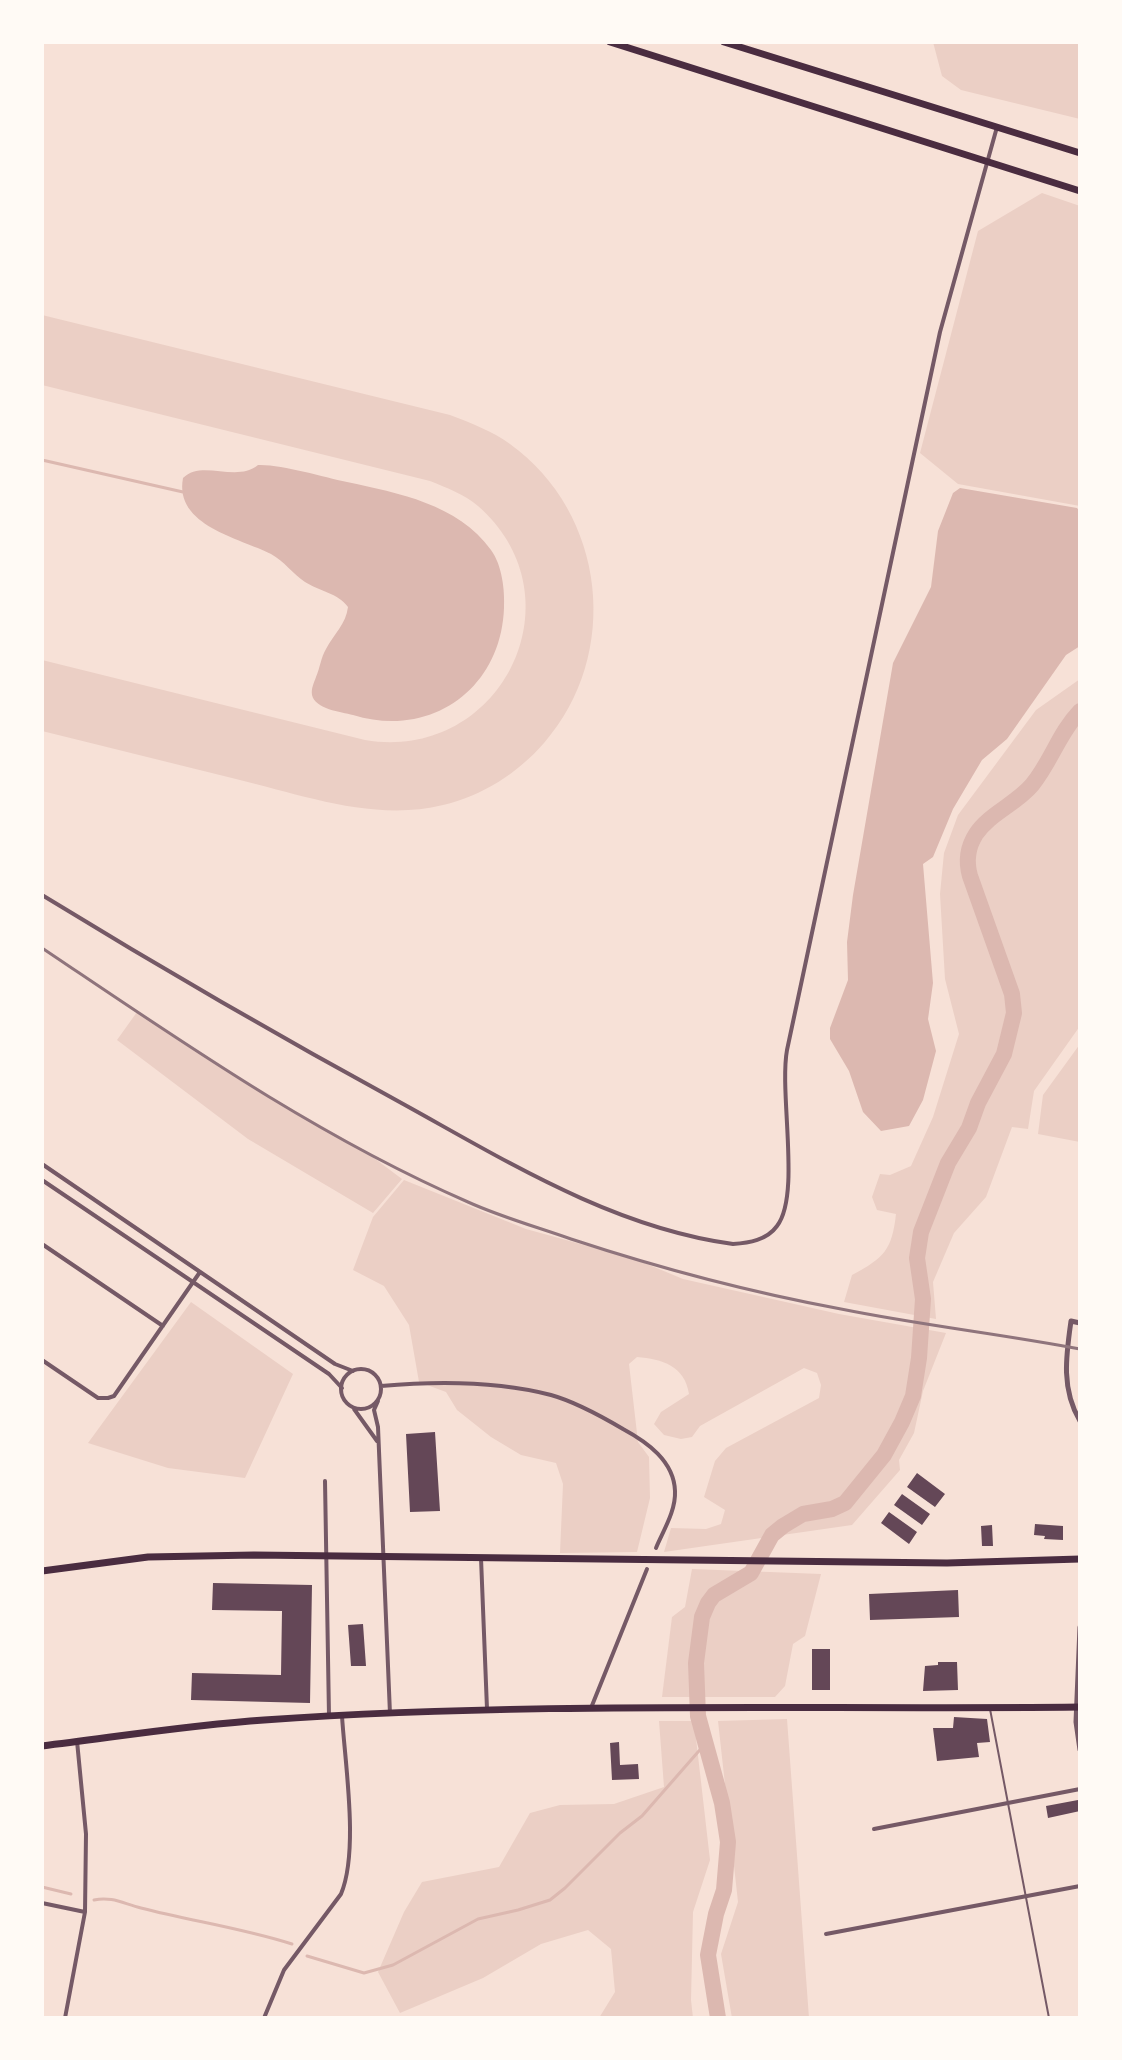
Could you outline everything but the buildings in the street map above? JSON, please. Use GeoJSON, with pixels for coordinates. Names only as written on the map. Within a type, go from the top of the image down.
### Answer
{"type":"FeatureCollection","features":[{"type":"Feature","properties":{"kind":"main road"},"geometry":{"type":"LineString","coordinates":[[610,42],[1080,191]]}},
{"type":"Feature","properties":{"kind":"main road"},"geometry":{"type":"LineString","coordinates":[[724,42],[1080,153]]}},
{"type":"Feature","properties":{"kind":"main road"},"geometry":{"type":"LineString","coordinates":[[42,1571],[148,1557],[947,1563],[1080,1559]]}},
{"type":"Feature","properties":{"kind":"main road"},"geometry":{"type":"LineString","coordinates":[[42,1746],[190,1726],[329,1716],[659,1708],[1078,1707]]}},
{"type":"Feature","properties":{"kind":"street"},"geometry":{"type":"LineString","coordinates":[[42,895],[347,1074],[479,1146],[612,1213],[733,1244],[748,1243],[772,1232],[779,1224],[788,1198],[784,1095],[787,1050],[940,332],[997,127]]}},
{"type":"Feature","properties":{"kind":"street"},"geometry":{"type":"LineString","coordinates":[[42,1164],[335,1364],[353,1371],[366,1369],[372,1372],[381,1386],[374,1410],[378,1427],[390,1714]]}},
{"type":"Feature","properties":{"kind":"street"},"geometry":{"type":"LineString","coordinates":[[42,1180],[329,1374],[342,1388]]}},
{"type":"Feature","properties":{"kind":"street"},"geometry":{"type":"LineString","coordinates":[[42,1244],[163,1326]]}},
{"type":"Feature","properties":{"kind":"street"},"geometry":{"type":"LineString","coordinates":[[42,1360],[98,1398],[108,1398],[119,1391],[200,1272]]}},
{"type":"Feature","properties":{"kind":"street"},"geometry":{"type":"LineString","coordinates":[[1080,1323],[1071,1321],[1066,1380],[1070,1400],[1080,1421]]}},
{"type":"Feature","properties":{"kind":"street"},"geometry":{"type":"LineString","coordinates":[[353,1371],[344,1380],[344,1399],[378,1443]]}},
{"type":"Feature","properties":{"kind":"street"},"geometry":{"type":"LineString","coordinates":[[381,1386],[419,1382],[525,1390],[554,1396],[627,1431],[653,1448],[673,1479],[674,1507],[656,1548]]}},
{"type":"Feature","properties":{"kind":"street"},"geometry":{"type":"LineString","coordinates":[[353,1408],[366,1409],[378,1401]]}},
{"type":"Feature","properties":{"kind":"street"},"geometry":{"type":"LineString","coordinates":[[325,1481],[329,1716]]}},
{"type":"Feature","properties":{"kind":"street"},"geometry":{"type":"LineString","coordinates":[[481,1558],[487,1711]]}},
{"type":"Feature","properties":{"kind":"street"},"geometry":{"type":"LineString","coordinates":[[591,1710],[647,1569]]}},
{"type":"Feature","properties":{"kind":"street"},"geometry":{"type":"LineString","coordinates":[[1080,1627],[1080,1750]]}},
{"type":"Feature","properties":{"kind":"street"},"geometry":{"type":"LineString","coordinates":[[264,2018],[284,1970],[341,1894],[349,1869],[342,1716]]}},
{"type":"Feature","properties":{"kind":"street"},"geometry":{"type":"LineString","coordinates":[[65,2018],[85,1912],[86,1834],[77,1741]]}},
{"type":"Feature","properties":{"kind":"street"},"geometry":{"type":"LineString","coordinates":[[874,1829],[1080,1789]]}},
{"type":"Feature","properties":{"kind":"street"},"geometry":{"type":"LineString","coordinates":[[826,1934],[1080,1886]]}},
{"type":"Feature","properties":{"kind":"street"},"geometry":{"type":"LineString","coordinates":[[42,1903],[85,1912]]}},
{"type":"Feature","properties":{"kind":"lane"},"geometry":{"type":"LineString","coordinates":[[990,1706],[1049,2018]]}},
{"type":"Feature","properties":{"kind":"shaded area"},"geometry":{"type":"Polygon","coordinates":[[[933,42],[1080,42],[1080,119],[961,90],[942,76],[933,42]]]}},
{"type":"Feature","properties":{"kind":"shaded area"},"geometry":{"type":"Polygon","coordinates":[[[1042,193],[1080,206],[1080,506],[958,484],[920,453],[978,231],[1042,193]]]}},
{"type":"Feature","properties":{"kind":"shaded area"},"geometry":{"type":"Polygon","coordinates":[[[42,315],[450,415],[489,431],[510,444],[542,473],[567,507],[584,545],[592,586],[593,627],[585,668],[569,707],[544,743],[511,773],[472,796],[443,805],[391,810],[313,799],[42,731],[42,660],[365,740],[413,740],[455,726],[488,700],[512,666],[524,627],[524,585],[509,543],[478,506],[430,481],[42,385],[42,315]]]}},
{"type":"Feature","properties":{"kind":"shaded area"},"geometry":{"type":"Polygon","coordinates":[[[258,465],[290,469],[426,503],[462,522],[491,550],[502,578],[504,608],[500,637],[490,662],[475,684],[457,701],[434,713],[409,720],[382,721],[329,709],[314,700],[312,688],[323,655],[342,624],[348,607],[334,595],[305,582],[271,554],[212,528],[189,508],[183,494],[183,478],[191,473],[200,470],[240,472],[258,465]]]}},
{"type":"Feature","properties":{"kind":"shaded area"},"geometry":{"type":"Polygon","coordinates":[[[960,488],[1077,508],[1080,512],[1080,646],[1066,655],[1007,739],[982,760],[953,809],[933,857],[923,864],[933,983],[928,1019],[936,1051],[923,1100],[909,1126],[881,1131],[863,1112],[849,1071],[830,1039],[830,1028],[848,980],[847,942],[853,895],[893,663],[931,587],[938,531],[953,493],[960,488]]]}},
{"type":"Feature","properties":{"kind":"shaded area"},"geometry":{"type":"Polygon","coordinates":[[[1080,679],[1080,1026],[1034,1091],[1028,1129],[1012,1127],[986,1197],[954,1233],[933,1282],[936,1319],[844,1302],[852,1275],[879,1258],[889,1245],[896,1214],[877,1210],[872,1197],[880,1174],[890,1175],[911,1166],[933,1117],[959,1034],[945,979],[940,894],[944,853],[958,815],[1036,710],[1080,679]]]}},
{"type":"Feature","properties":{"kind":"shaded area"},"geometry":{"type":"Polygon","coordinates":[[[137,1012],[231,1074],[362,1149],[402,1179],[373,1213],[248,1139],[117,1040],[137,1012]]]}},
{"type":"Feature","properties":{"kind":"shaded area"},"geometry":{"type":"Polygon","coordinates":[[[1080,1044],[1080,1142],[1038,1134],[1043,1095],[1080,1044]]]}},
{"type":"Feature","properties":{"kind":"shaded area"},"geometry":{"type":"Polygon","coordinates":[[[404,1180],[526,1229],[635,1259],[683,1279],[839,1314],[946,1333],[923,1391],[914,1433],[899,1460],[900,1470],[852,1525],[664,1552],[671,1528],[706,1529],[721,1524],[725,1510],[704,1497],[715,1461],[726,1448],[819,1398],[821,1385],[817,1373],[804,1368],[700,1426],[692,1437],[681,1439],[664,1435],[654,1424],[661,1412],[689,1394],[687,1384],[671,1366],[637,1357],[629,1364],[638,1442],[649,1457],[650,1498],[637,1552],[560,1553],[563,1484],[556,1463],[521,1455],[491,1437],[457,1410],[446,1392],[419,1382],[409,1325],[384,1286],[353,1270],[373,1217],[404,1180]]]}},
{"type":"Feature","properties":{"kind":"shaded area"},"geometry":{"type":"Polygon","coordinates":[[[191,1302],[293,1374],[245,1478],[168,1468],[88,1443],[191,1302]]]}},
{"type":"Feature","properties":{"kind":"shaded area"},"geometry":{"type":"Polygon","coordinates":[[[692,1569],[821,1574],[805,1636],[793,1644],[785,1686],[775,1697],[662,1697],[672,1617],[685,1607],[692,1569]]]}},
{"type":"Feature","properties":{"kind":"shaded area"},"geometry":{"type":"Polygon","coordinates":[[[787,1719],[809,2018],[732,2018],[721,1954],[738,1902],[718,1721],[787,1719]]]}},
{"type":"Feature","properties":{"kind":"shaded area"},"geometry":{"type":"Polygon","coordinates":[[[659,1721],[694,1721],[710,1860],[693,1912],[693,2018],[599,2018],[615,1992],[611,1949],[588,1930],[541,1944],[483,1978],[400,2013],[378,1972],[404,1912],[422,1882],[499,1867],[530,1813],[560,1805],[614,1804],[664,1787],[659,1721]]]}},
{"type":"Feature","properties":{"kind":"waterway"},"geometry":{"type":"LineString","coordinates":[[42,460],[183,492]]}},
{"type":"Feature","properties":{"kind":"waterway"},"geometry":{"type":"LineString","coordinates":[[718,2018],[708,1955],[724,1890],[728,1842],[722,1803],[698,1716],[696,1663],[702,1617],[714,1595],[751,1573],[772,1535],[783,1526],[803,1514],[832,1509],[845,1503],[884,1455],[913,1396],[923,1299],[917,1258],[921,1232],[948,1163],[969,1128],[978,1103],[1004,1054],[1014,1013],[1012,994],[970,876],[969,850],[981,827],[1032,785],[1080,711]]}},
{"type":"Feature","properties":{"kind":"waterway"},"geometry":{"type":"LineString","coordinates":[[307,1956],[364,1973],[393,1965],[478,1919],[550,1900],[642,1816],[705,1744]]}},
{"type":"Feature","properties":{"kind":"waterway"},"geometry":{"type":"LineString","coordinates":[[42,1887],[71,1894]]}},
{"type":"Feature","properties":{"kind":"waterway"},"geometry":{"type":"LineString","coordinates":[[94,1900],[112,1900],[292,1944]]}},
{"type":"Feature","properties":{"kind":"railway"},"geometry":{"type":"LineString","coordinates":[[42,948],[249,1085],[303,1117],[412,1176],[493,1212],[637,1260],[772,1295],[871,1315],[1080,1349]]}}]}
